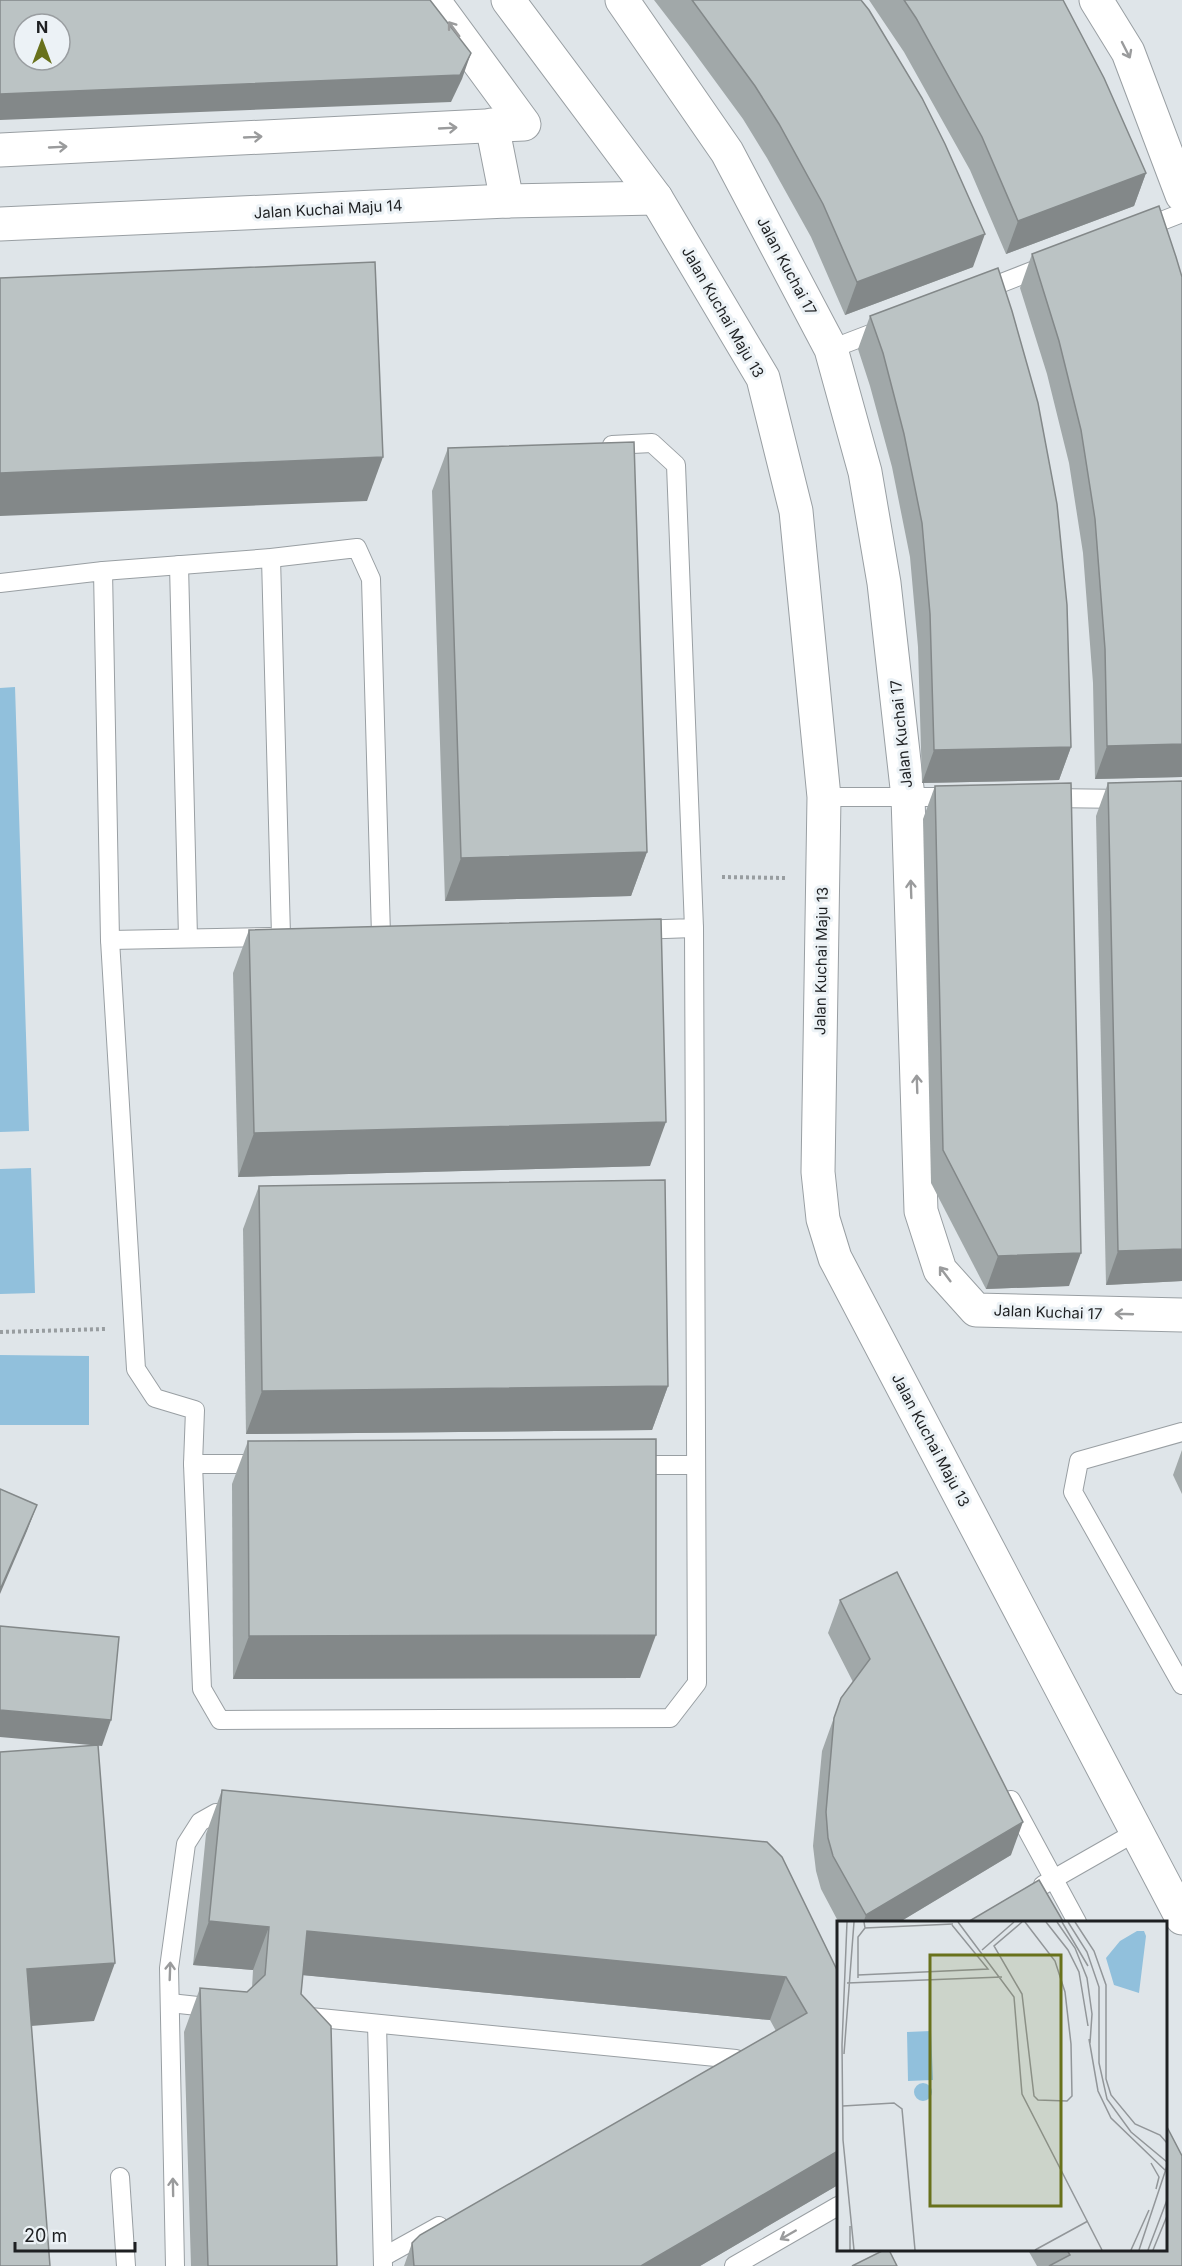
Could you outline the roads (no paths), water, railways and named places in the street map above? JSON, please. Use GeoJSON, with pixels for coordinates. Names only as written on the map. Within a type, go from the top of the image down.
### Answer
{"type":"FeatureCollection","features":[{"type":"Feature","properties":{"kind":"street"},"geometry":{"type":"LineString","coordinates":[[0,150],[525,124],[433,0]]}},
{"type":"Feature","properties":{"kind":"street","name":"Jalan Kuchai Maju 13"},"geometry":{"type":"LineString","coordinates":[[508,0],[656,198],[763,378],[796,511],[824,797],[818,1172],[823,1219],[835,1257],[1182,1918]]}},
{"type":"Feature","properties":{"kind":"street","name":"Jalan Kuchai 17"},"geometry":{"type":"LineString","coordinates":[[622,0],[727,152],[831,349],[864,472],[884,583],[908,797],[921,1211],[940,1270],[976,1310],[1182,1315]]}},
{"type":"Feature","properties":{"kind":"street"},"geometry":{"type":"LineString","coordinates":[[1096,0],[1128,52],[1182,195]]}},
{"type":"Feature","properties":{"kind":"street"},"geometry":{"type":"LineString","coordinates":[[492,125],[507,201]]}},
{"type":"Feature","properties":{"kind":"street","name":"Jalan Kuchai Maju 14"},"geometry":{"type":"LineString","coordinates":[[0,224],[507,201],[656,198]]}},
{"type":"Feature","properties":{"kind":"lane"},"geometry":{"type":"LineString","coordinates":[[1127,235],[1182,213]]}},
{"type":"Feature","properties":{"kind":"lane"},"geometry":{"type":"LineString","coordinates":[[963,298],[1061,260]]}},
{"type":"Feature","properties":{"kind":"lane"},"geometry":{"type":"LineString","coordinates":[[831,349],[897,324]]}},
{"type":"Feature","properties":{"kind":"lane"},"geometry":{"type":"LineString","coordinates":[[103,571],[110,940],[136,1369],[155,1398],[195,1410],[193,1464],[202,1689],[220,1720],[670,1718],[697,1683],[693,928],[676,465],[652,443],[593,445]]}},
{"type":"Feature","properties":{"kind":"lane"},"geometry":{"type":"LineString","coordinates":[[0,583],[103,571],[271,558],[357,548],[371,579],[381,935]]}},
{"type":"Feature","properties":{"kind":"lane"},"geometry":{"type":"LineString","coordinates":[[271,558],[280,936]]}},
{"type":"Feature","properties":{"kind":"lane"},"geometry":{"type":"LineString","coordinates":[[178,565],[188,938]]}},
{"type":"Feature","properties":{"kind":"lane"},"geometry":{"type":"LineString","coordinates":[[824,797],[967,797]]}},
{"type":"Feature","properties":{"kind":"lane"},"geometry":{"type":"LineString","coordinates":[[1027,798],[1146,800]]}},
{"type":"Feature","properties":{"kind":"lane"},"geometry":{"type":"LineString","coordinates":[[624,930],[693,928]]}},
{"type":"Feature","properties":{"kind":"lane"},"geometry":{"type":"LineString","coordinates":[[358,935],[404,935]]}},
{"type":"Feature","properties":{"kind":"lane"},"geometry":{"type":"LineString","coordinates":[[110,940],[303,936]]}},
{"type":"Feature","properties":{"kind":"lane"},"geometry":{"type":"LineString","coordinates":[[1182,1432],[1079,1461],[1073,1492],[1182,1684]]}},
{"type":"Feature","properties":{"kind":"lane"},"geometry":{"type":"LineString","coordinates":[[193,1464],[277,1464]]}},
{"type":"Feature","properties":{"kind":"lane"},"geometry":{"type":"LineString","coordinates":[[612,1465],[696,1465]]}},
{"type":"Feature","properties":{"kind":"lane"},"geometry":{"type":"LineString","coordinates":[[1004,1786],[1076,1921]]}},
{"type":"Feature","properties":{"kind":"lane"},"geometry":{"type":"LineString","coordinates":[[175,2266],[169,1968],[186,1844],[200,1822],[216,1813],[251,1816]]}},
{"type":"Feature","properties":{"kind":"lane"},"geometry":{"type":"LineString","coordinates":[[1024,1895],[1136,1832]]}},
{"type":"Feature","properties":{"kind":"lane"},"geometry":{"type":"LineString","coordinates":[[170,2003],[238,2010]]}},
{"type":"Feature","properties":{"kind":"lane"},"geometry":{"type":"LineString","coordinates":[[295,2016],[736,2059]]}},
{"type":"Feature","properties":{"kind":"lane"},"geometry":{"type":"LineString","coordinates":[[377,2024],[383,2262]]}},
{"type":"Feature","properties":{"kind":"lane"},"geometry":{"type":"LineString","coordinates":[[705,2076],[755,2048]]}},
{"type":"Feature","properties":{"kind":"lane"},"geometry":{"type":"LineString","coordinates":[[120,2177],[126,2266]]}},
{"type":"Feature","properties":{"kind":"lane"},"geometry":{"type":"LineString","coordinates":[[734,2266],[837,2207]]}},
{"type":"Feature","properties":{"kind":"lane"},"geometry":{"type":"LineString","coordinates":[[383,2262],[455,2216]]}}]}
